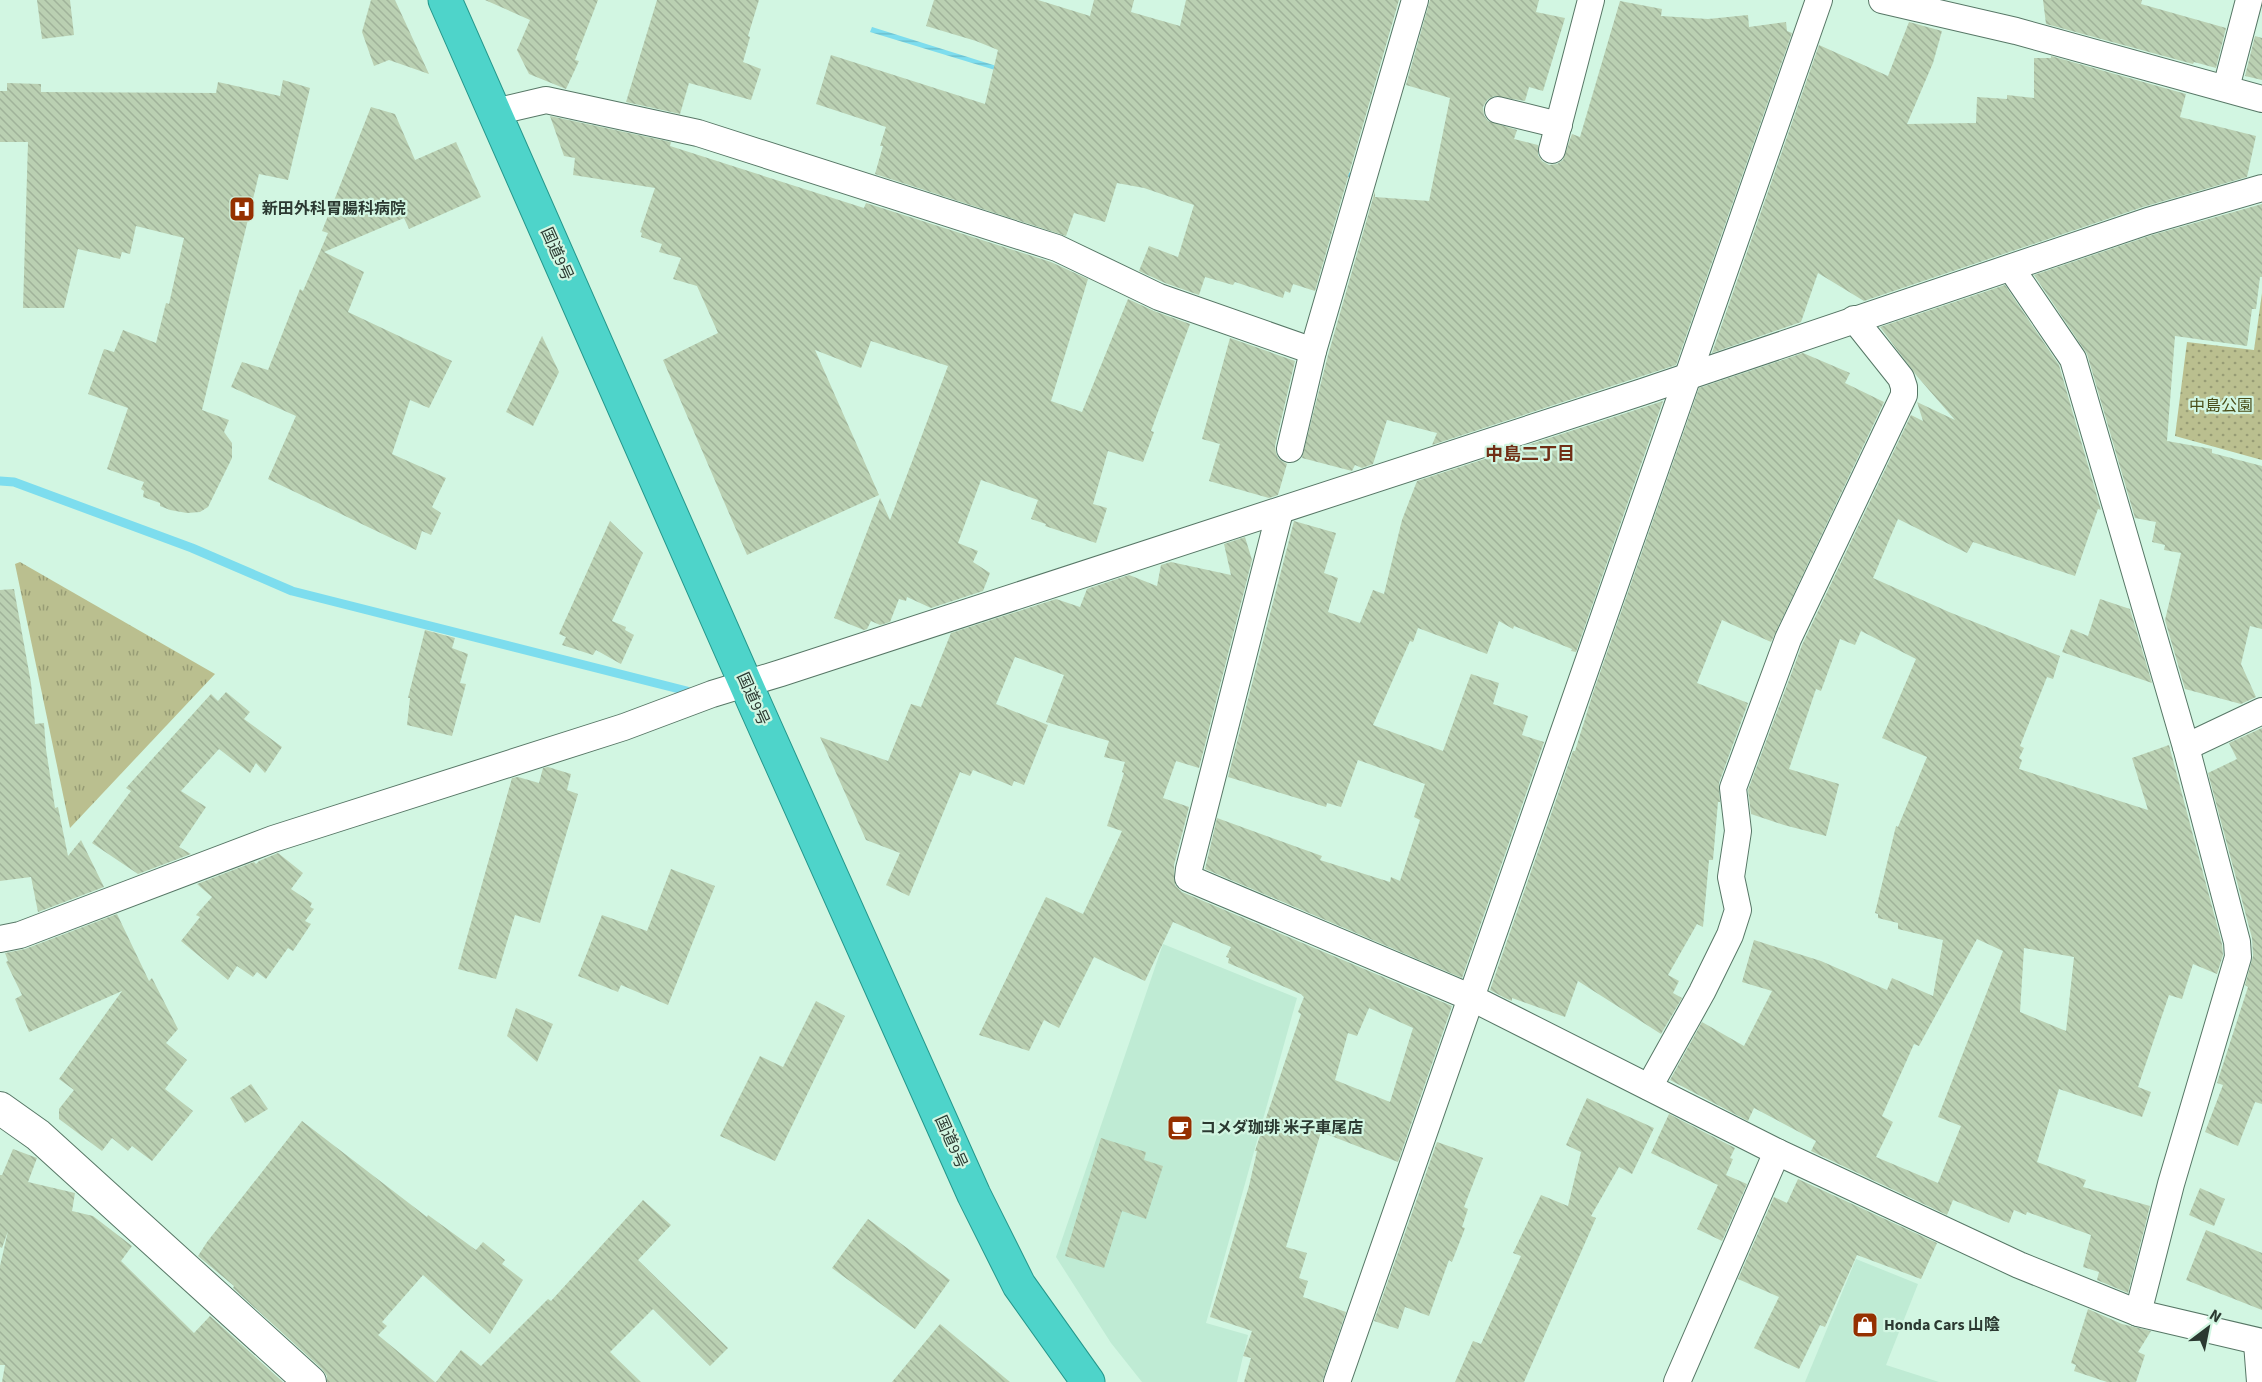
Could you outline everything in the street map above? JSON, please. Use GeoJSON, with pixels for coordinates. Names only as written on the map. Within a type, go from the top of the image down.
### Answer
{"type":"FeatureCollection","features":[{"type":"Feature","properties":{"kind":"highway","name":"国道9号"},"geometry":{"type":"LineString","coordinates":[[446,0],[745,683],[988,1224],[1019,1285],[1088,1382]]}},
{"type":"Feature","properties":{"kind":"street"},"geometry":{"type":"LineString","coordinates":[[1290,449],[1313,351],[1415,0]]}},
{"type":"Feature","properties":{"kind":"street"},"geometry":{"type":"LineString","coordinates":[[1552,150],[1591,0]]}},
{"type":"Feature","properties":{"kind":"street"},"geometry":{"type":"LineString","coordinates":[[1337,1382],[1819,0]]}},
{"type":"Feature","properties":{"kind":"street"},"geometry":{"type":"LineString","coordinates":[[1882,0],[2016,31],[2262,99]]}},
{"type":"Feature","properties":{"kind":"street"},"geometry":{"type":"LineString","coordinates":[[2226,88],[2249,0]]}},
{"type":"Feature","properties":{"kind":"street"},"geometry":{"type":"LineString","coordinates":[[495,112],[546,100],[698,134],[1057,248],[1159,297],[1313,351]]}},
{"type":"Feature","properties":{"kind":"street"},"geometry":{"type":"LineString","coordinates":[[1498,110],[1559,125]]}},
{"type":"Feature","properties":{"kind":"street"},"geometry":{"type":"LineString","coordinates":[[0,939],[20,935],[273,839],[624,727],[745,683],[1280,511],[2148,221],[2262,188]]}},
{"type":"Feature","properties":{"kind":"street"},"geometry":{"type":"LineString","coordinates":[[2011,268],[2073,359],[2186,747],[2237,942],[2238,957],[2171,1184],[2138,1313]]}},
{"type":"Feature","properties":{"kind":"street"},"geometry":{"type":"LineString","coordinates":[[1649,1087],[1730,935],[1738,910],[1731,877],[1738,831],[1732,788],[1788,639],[1904,395],[1901,378],[1854,319]]}},
{"type":"Feature","properties":{"kind":"street"},"geometry":{"type":"LineString","coordinates":[[1280,511],[1191,857],[1188,878],[1472,998],[1777,1152],[2019,1265],[2138,1313],[2260,1342],[2260,1382]]}},
{"type":"Feature","properties":{"kind":"street"},"geometry":{"type":"LineString","coordinates":[[2186,747],[2262,711]]}},
{"type":"Feature","properties":{"kind":"street"},"geometry":{"type":"LineString","coordinates":[[0,1108],[38,1135],[310,1382]]}},
{"type":"Feature","properties":{"kind":"street"},"geometry":{"type":"LineString","coordinates":[[1677,1382],[1777,1152]]}},
{"type":"Feature","properties":{"kind":"shaded area","name":"コメダ珈琲 米子車尾店"},"geometry":{"type":"Polygon","coordinates":[[[1163,944],[1297,998],[1206,1323],[1248,1335],[1237,1382],[1142,1382],[1111,1343],[1056,1257],[1163,944]]]}},
{"type":"Feature","properties":{"kind":"shaded area","name":"Honda Cars 山陰"},"geometry":{"type":"Polygon","coordinates":[[[1856,1259],[1918,1284],[1886,1365],[1939,1382],[1805,1382],[1856,1259]]]}},
{"type":"Feature","properties":{"kind":"green space","name":"中島公園"},"geometry":{"type":"Polygon","coordinates":[[[2262,293],[2262,460],[2175,436],[2187,342],[2254,350],[2262,293]]]}},
{"type":"Feature","properties":{"kind":"green space"},"geometry":{"type":"Polygon","coordinates":[[[20,562],[215,674],[70,828],[15,564],[20,562]]]}},
{"type":"Feature","properties":{"kind":"water"},"geometry":{"type":"Polygon","coordinates":[[[872,27],[1224,137],[1351,173],[1349,177],[1169,124],[870,32],[872,27]]]}},
{"type":"Feature","properties":{"kind":"building"},"geometry":{"type":"Polygon","coordinates":[[[37,0],[70,0],[74,35],[42,39],[37,0]]]}},
{"type":"Feature","properties":{"kind":"building"},"geometry":{"type":"Polygon","coordinates":[[[371,0],[395,0],[429,74],[389,60],[374,66],[362,32],[371,0]]]}},
{"type":"Feature","properties":{"kind":"building"},"geometry":{"type":"Polygon","coordinates":[[[485,0],[598,0],[575,60],[579,61],[566,89],[529,74],[517,50],[530,20],[485,0]]]}},
{"type":"Feature","properties":{"kind":"building"},"geometry":{"type":"Polygon","coordinates":[[[657,0],[759,0],[743,62],[761,69],[751,100],[689,83],[680,114],[626,102],[657,0]]]}},
{"type":"Feature","properties":{"kind":"building"},"geometry":{"type":"Polygon","coordinates":[[[934,0],[1038,0],[1090,16],[1094,0],[1134,0],[1131,12],[1180,26],[1186,0],[1399,0],[1315,291],[1293,284],[1290,293],[1285,291],[1283,298],[1235,282],[1233,285],[1205,277],[1199,295],[1139,271],[1149,246],[1178,257],[1194,205],[1144,188],[1117,183],[1105,222],[1074,213],[1066,236],[875,174],[886,127],[816,104],[831,55],[985,104],[998,50],[926,26],[934,0]]]}},
{"type":"Feature","properties":{"kind":"building"},"geometry":{"type":"Polygon","coordinates":[[[1430,0],[1539,0],[1536,12],[1565,18],[1543,91],[1529,87],[1525,101],[1494,96],[1487,100],[1483,107],[1488,121],[1517,130],[1514,139],[1538,145],[1538,155],[1549,165],[1563,160],[1572,134],[1580,137],[1620,1],[1662,9],[1661,16],[1708,19],[1748,15],[1749,27],[1786,22],[1787,31],[1792,33],[1676,365],[1432,445],[1437,433],[1387,420],[1373,464],[1362,468],[1355,465],[1352,471],[1302,458],[1328,355],[1375,191],[1375,197],[1429,201],[1450,98],[1406,85],[1430,0]]]}},
{"type":"Feature","properties":{"kind":"building"},"geometry":{"type":"Polygon","coordinates":[[[2043,0],[2142,0],[2141,4],[2226,28],[2216,68],[2194,62],[2193,64],[2046,24],[2043,0]]]}},
{"type":"Feature","properties":{"kind":"building"},"geometry":{"type":"Polygon","coordinates":[[[1909,22],[1942,31],[1933,63],[1907,124],[1976,123],[1977,97],[2007,99],[2007,95],[2034,98],[2034,58],[2051,58],[2051,56],[2186,94],[2180,117],[2256,136],[2247,177],[2143,207],[1864,301],[1818,273],[1801,322],[1712,353],[1819,45],[1888,76],[1909,22]]]}},
{"type":"Feature","properties":{"kind":"building"},"geometry":{"type":"Polygon","coordinates":[[[2255,36],[2262,38],[2262,80],[2245,76],[2255,36]]]}},
{"type":"Feature","properties":{"kind":"building"},"geometry":{"type":"Polygon","coordinates":[[[283,80],[310,88],[288,180],[259,174],[202,410],[229,420],[224,432],[232,443],[232,458],[208,507],[200,512],[187,513],[170,510],[160,506],[160,503],[143,497],[144,491],[141,489],[144,482],[107,469],[128,408],[88,394],[104,349],[114,352],[123,330],[156,343],[166,303],[169,304],[184,238],[136,226],[130,254],[122,252],[120,259],[78,249],[64,308],[23,308],[28,142],[0,142],[0,91],[7,91],[7,83],[41,84],[41,92],[216,93],[218,82],[280,96],[283,80]]]}},
{"type":"Feature","properties":{"kind":"building"},"geometry":{"type":"Polygon","coordinates":[[[371,107],[395,114],[415,160],[456,142],[481,197],[409,229],[404,218],[324,252],[364,272],[348,312],[452,361],[429,408],[410,400],[392,454],[446,478],[432,507],[441,513],[431,535],[422,531],[416,550],[268,479],[296,416],[231,387],[242,362],[268,370],[300,289],[303,291],[328,233],[322,231],[371,107]]]}},
{"type":"Feature","properties":{"kind":"building"},"geometry":{"type":"Polygon","coordinates":[[[550,116],[671,142],[670,146],[864,208],[866,203],[1051,262],[1088,279],[1051,401],[1082,412],[1128,299],[1190,324],[1151,431],[1154,432],[1143,462],[1108,451],[1093,504],[1107,508],[1096,543],[1031,519],[1038,500],[981,480],[958,543],[978,551],[973,562],[990,573],[983,591],[931,608],[907,597],[906,601],[899,599],[890,622],[880,625],[871,621],[864,630],[834,618],[880,498],[890,520],[948,366],[871,341],[861,368],[815,350],[879,495],[747,555],[663,360],[718,333],[697,286],[673,279],[681,258],[659,252],[662,244],[641,237],[640,232],[655,188],[573,175],[575,158],[564,156],[550,116]]]}},
{"type":"Feature","properties":{"kind":"building"},"geometry":{"type":"Polygon","coordinates":[[[2262,204],[2262,277],[2260,277],[2256,309],[2252,309],[2247,346],[2175,336],[2167,441],[2212,449],[2212,453],[2262,466],[2262,629],[2250,626],[2241,664],[2256,697],[2241,704],[2185,689],[2165,620],[2181,553],[2164,550],[2165,545],[2152,542],[2156,522],[2135,518],[2087,354],[2034,275],[2152,235],[2262,204]]]}},
{"type":"Feature","properties":{"kind":"building"},"geometry":{"type":"Polygon","coordinates":[[[2005,285],[2059,365],[2101,510],[2098,509],[2075,576],[1973,542],[1967,553],[1898,519],[1873,578],[1949,612],[2060,656],[2053,679],[2047,677],[2020,746],[2024,748],[2019,758],[2022,760],[2019,769],[2148,810],[2132,758],[2169,745],[2222,944],[2223,955],[2217,974],[2193,964],[2182,999],[2169,995],[2138,1087],[2151,1092],[2142,1117],[2059,1089],[2037,1162],[2086,1180],[2083,1187],[2150,1206],[2128,1293],[2097,1280],[2099,1272],[2083,1267],[2091,1235],[2027,1212],[2026,1215],[2014,1210],[2009,1223],[1953,1200],[1947,1215],[1811,1151],[1816,1141],[1754,1108],[1748,1121],[1670,1080],[1702,1022],[1744,1046],[1772,991],[1742,982],[1754,940],[1821,961],[1887,990],[1892,978],[1933,996],[1943,940],[1898,929],[1898,923],[1878,918],[1878,914],[1875,913],[1896,826],[1898,827],[1927,757],[1882,738],[1916,659],[1861,631],[1855,645],[1840,639],[1821,691],[1816,689],[1789,769],[1839,784],[1826,836],[1751,814],[1748,790],[1802,645],[1911,415],[1923,421],[1917,402],[1955,420],[1916,375],[1880,327],[2005,285]],[[1977,939],[1919,1046],[1914,1044],[1882,1116],[1893,1122],[1876,1157],[1938,1183],[1961,1126],[1938,1117],[2003,951],[1977,939]],[[2024,948],[2020,1012],[2066,1031],[2074,957],[2024,948]]]}},
{"type":"Feature","properties":{"kind":"building"},"geometry":{"type":"Polygon","coordinates":[[[542,336],[559,372],[533,426],[506,412],[542,336]]]}},
{"type":"Feature","properties":{"kind":"building"},"geometry":{"type":"Polygon","coordinates":[[[1230,338],[1295,361],[1275,446],[1279,459],[1287,464],[1278,495],[1269,498],[1209,481],[1220,444],[1202,439],[1230,338]]]}},
{"type":"Feature","properties":{"kind":"building"},"geometry":{"type":"Polygon","coordinates":[[[1803,353],[1850,373],[1845,383],[1884,402],[1771,642],[1722,620],[1697,683],[1748,703],[1719,783],[1720,802],[1718,802],[1713,860],[1709,860],[1703,927],[1697,924],[1668,975],[1679,981],[1673,993],[1682,998],[1661,1034],[1578,981],[1565,1017],[1512,998],[1512,1001],[1505,998],[1490,990],[1573,751],[1575,751],[1699,388],[1803,353]]]}},
{"type":"Feature","properties":{"kind":"building"},"geometry":{"type":"Polygon","coordinates":[[[1663,401],[1576,652],[1514,626],[1513,629],[1499,621],[1487,654],[1418,628],[1373,725],[1443,751],[1471,674],[1499,683],[1493,704],[1528,716],[1522,735],[1544,742],[1462,978],[1205,869],[1217,818],[1322,856],[1320,860],[1390,882],[1391,877],[1400,881],[1420,820],[1414,817],[1425,784],[1358,760],[1341,807],[1327,803],[1326,807],[1228,777],[1294,521],[1336,533],[1324,573],[1338,578],[1328,612],[1360,623],[1373,590],[1384,594],[1402,520],[1417,481],[1663,401]]]}},
{"type":"Feature","properties":{"kind":"building"},"geometry":{"type":"Polygon","coordinates":[[[610,521],[643,553],[612,621],[626,627],[625,630],[634,635],[621,664],[596,650],[593,655],[562,645],[566,637],[559,634],[610,521]]]}},
{"type":"Feature","properties":{"kind":"building"},"geometry":{"type":"Polygon","coordinates":[[[1245,537],[1252,560],[1199,768],[1176,761],[1163,798],[1189,807],[1174,865],[1175,885],[1182,892],[1452,1006],[1398,1162],[1321,1132],[1286,1247],[1307,1253],[1299,1278],[1308,1281],[1303,1297],[1346,1312],[1322,1382],[1244,1382],[1251,1358],[1243,1356],[1252,1331],[1210,1317],[1249,1186],[1257,1151],[1255,1151],[1301,1014],[1298,1012],[1304,997],[1228,963],[1229,958],[1226,957],[1231,947],[1173,922],[1145,981],[1094,957],[1059,1028],[1044,1020],[1029,1051],[979,1035],[1046,897],[1083,914],[1122,831],[1107,826],[1124,773],[1122,772],[1125,762],[1104,757],[1109,741],[1046,722],[1064,675],[1015,657],[996,704],[1048,725],[1024,785],[1014,781],[1012,786],[973,770],[970,776],[960,772],[909,896],[886,885],[900,853],[866,840],[820,737],[888,761],[911,704],[921,707],[951,633],[1056,599],[1080,607],[1087,589],[1129,575],[1157,586],[1161,565],[1171,562],[1231,575],[1224,544],[1245,537]],[[1369,1008],[1357,1036],[1348,1033],[1335,1080],[1390,1102],[1413,1028],[1369,1008]]]}},
{"type":"Feature","properties":{"kind":"building"},"geometry":{"type":"Polygon","coordinates":[[[14,589],[31,683],[35,724],[44,723],[55,808],[58,807],[68,856],[81,840],[104,887],[38,912],[31,877],[0,881],[0,590],[14,589]]]}},
{"type":"Feature","properties":{"kind":"building"},"geometry":{"type":"Polygon","coordinates":[[[2100,599],[2130,609],[2152,683],[2062,652],[2071,629],[2088,636],[2100,599]]]}},
{"type":"Feature","properties":{"kind":"building"},"geometry":{"type":"Polygon","coordinates":[[[425,630],[455,638],[452,648],[468,654],[460,683],[466,684],[452,736],[407,725],[410,698],[408,698],[425,630]]]}},
{"type":"Feature","properties":{"kind":"building"},"geometry":{"type":"Polygon","coordinates":[[[226,692],[250,712],[244,719],[282,747],[265,773],[256,763],[250,773],[219,749],[181,791],[206,807],[179,847],[191,854],[138,874],[92,843],[131,791],[126,788],[211,694],[218,701],[226,692]]]}},
{"type":"Feature","properties":{"kind":"building"},"geometry":{"type":"Polygon","coordinates":[[[2262,728],[2262,1104],[2255,1102],[2238,1146],[2205,1132],[2223,1085],[2217,1083],[2248,987],[2245,985],[2253,956],[2252,938],[2208,773],[2237,759],[2229,743],[2262,728]]]}},
{"type":"Feature","properties":{"kind":"building"},"geometry":{"type":"Polygon","coordinates":[[[548,767],[571,774],[567,790],[578,794],[540,923],[515,915],[496,979],[458,969],[512,778],[518,777],[539,783],[543,768],[548,767]]]}},
{"type":"Feature","properties":{"kind":"building"},"geometry":{"type":"Polygon","coordinates":[[[278,853],[303,873],[291,889],[312,903],[310,907],[314,909],[305,921],[311,924],[293,951],[288,948],[266,979],[257,972],[253,977],[237,966],[228,980],[181,941],[200,917],[196,915],[212,897],[197,884],[254,862],[256,864],[278,853]]]}},
{"type":"Feature","properties":{"kind":"building"},"geometry":{"type":"Polygon","coordinates":[[[671,869],[715,886],[668,1005],[621,985],[618,992],[578,976],[602,915],[647,931],[671,869]]]}},
{"type":"Feature","properties":{"kind":"building"},"geometry":{"type":"Polygon","coordinates":[[[117,914],[149,981],[152,978],[178,1029],[166,1043],[187,1060],[165,1089],[193,1111],[152,1161],[132,1146],[128,1151],[112,1138],[102,1151],[59,1119],[59,1109],[74,1090],[59,1079],[122,991],[29,1032],[15,999],[22,995],[6,962],[8,961],[5,953],[25,949],[117,914]]]}},
{"type":"Feature","properties":{"kind":"building"},"geometry":{"type":"Polygon","coordinates":[[[816,1001],[845,1016],[775,1161],[720,1136],[760,1056],[783,1067],[816,1001]]]}},
{"type":"Feature","properties":{"kind":"building"},"geometry":{"type":"Polygon","coordinates":[[[516,1008],[553,1024],[537,1062],[507,1036],[516,1008]]]}},
{"type":"Feature","properties":{"kind":"building"},"geometry":{"type":"Polygon","coordinates":[[[251,1084],[268,1109],[245,1123],[230,1098],[251,1084]]]}},
{"type":"Feature","properties":{"kind":"building"},"geometry":{"type":"Polygon","coordinates":[[[1587,1098],[1654,1128],[1632,1174],[1619,1167],[1591,1216],[1596,1218],[1524,1382],[1455,1382],[1473,1341],[1481,1344],[1521,1256],[1513,1253],[1541,1195],[1568,1206],[1581,1152],[1566,1145],[1587,1098]]]}},
{"type":"Feature","properties":{"kind":"building"},"geometry":{"type":"Polygon","coordinates":[[[1669,1114],[1735,1148],[1726,1175],[1747,1184],[1722,1241],[1697,1229],[1718,1185],[1651,1153],[1669,1114]]]}},
{"type":"Feature","properties":{"kind":"building"},"geometry":{"type":"Polygon","coordinates":[[[302,1121],[427,1217],[428,1215],[476,1250],[483,1242],[505,1260],[502,1264],[523,1280],[490,1334],[423,1275],[382,1322],[387,1326],[378,1335],[435,1382],[327,1382],[327,1376],[322,1369],[233,1288],[234,1286],[198,1256],[302,1121]]]}},
{"type":"Feature","properties":{"kind":"building"},"geometry":{"type":"Polygon","coordinates":[[[1101,1138],[1146,1152],[1144,1160],[1163,1166],[1146,1219],[1122,1211],[1104,1268],[1065,1256],[1101,1138]]]}},
{"type":"Feature","properties":{"kind":"building"},"geometry":{"type":"Polygon","coordinates":[[[1437,1142],[1483,1158],[1464,1207],[1468,1209],[1462,1227],[1465,1228],[1452,1262],[1449,1260],[1429,1316],[1405,1307],[1398,1329],[1374,1321],[1437,1142]]]}},
{"type":"Feature","properties":{"kind":"building"},"geometry":{"type":"Polygon","coordinates":[[[13,1149],[37,1158],[28,1182],[75,1193],[72,1211],[93,1216],[132,1246],[121,1261],[194,1333],[210,1316],[283,1382],[2,1382],[5,1365],[0,1365],[0,1266],[8,1231],[2,1248],[0,1247],[0,1175],[13,1149]]]}},
{"type":"Feature","properties":{"kind":"building"},"geometry":{"type":"Polygon","coordinates":[[[1798,1179],[1937,1243],[1921,1279],[1857,1255],[1825,1327],[1820,1325],[1799,1369],[1754,1348],[1779,1297],[1738,1279],[1774,1197],[1787,1203],[1798,1179]]]}},
{"type":"Feature","properties":{"kind":"building"},"geometry":{"type":"Polygon","coordinates":[[[2200,1188],[2225,1199],[2214,1226],[2189,1215],[2200,1188]]]}},
{"type":"Feature","properties":{"kind":"building"},"geometry":{"type":"Polygon","coordinates":[[[643,1200],[671,1225],[638,1260],[728,1348],[710,1366],[653,1309],[610,1352],[641,1382],[436,1382],[461,1350],[481,1366],[548,1299],[551,1301],[643,1200]]]}},
{"type":"Feature","properties":{"kind":"building"},"geometry":{"type":"Polygon","coordinates":[[[868,1219],[950,1280],[915,1329],[832,1268],[868,1219]]]}},
{"type":"Feature","properties":{"kind":"building"},"geometry":{"type":"Polygon","coordinates":[[[2206,1230],[2262,1253],[2262,1310],[2186,1280],[2206,1230]]]}},
{"type":"Feature","properties":{"kind":"building"},"geometry":{"type":"Polygon","coordinates":[[[2088,1309],[2122,1324],[2151,1331],[2138,1352],[2145,1355],[2136,1382],[2107,1382],[2074,1371],[2076,1365],[2071,1363],[2088,1309]]]}},
{"type":"Feature","properties":{"kind":"building"},"geometry":{"type":"Polygon","coordinates":[[[940,1324],[1010,1382],[892,1382],[940,1324]]]}},
{"type":"Feature","properties":{"kind":"waterway"},"geometry":{"type":"LineString","coordinates":[[0,481],[14,482],[192,548],[292,591],[687,691]]}},
{"type":"Feature","properties":{"kind":"place","name":"新田外科胃腸科病院"},"geometry":{"type":"Point","coordinates":[242,209]}},
{"type":"Feature","properties":{"kind":"place","name":"コメダ珈琲 米子車尾店"},"geometry":{"type":"Point","coordinates":[1180,1128]}},
{"type":"Feature","properties":{"kind":"place","name":"Honda Cars 山陰"},"geometry":{"type":"Point","coordinates":[1865,1325]}},
{"type":"Feature","properties":{"kind":"district","name":"中島二丁目"},"geometry":{"type":"Point","coordinates":[1530,454]}}]}
